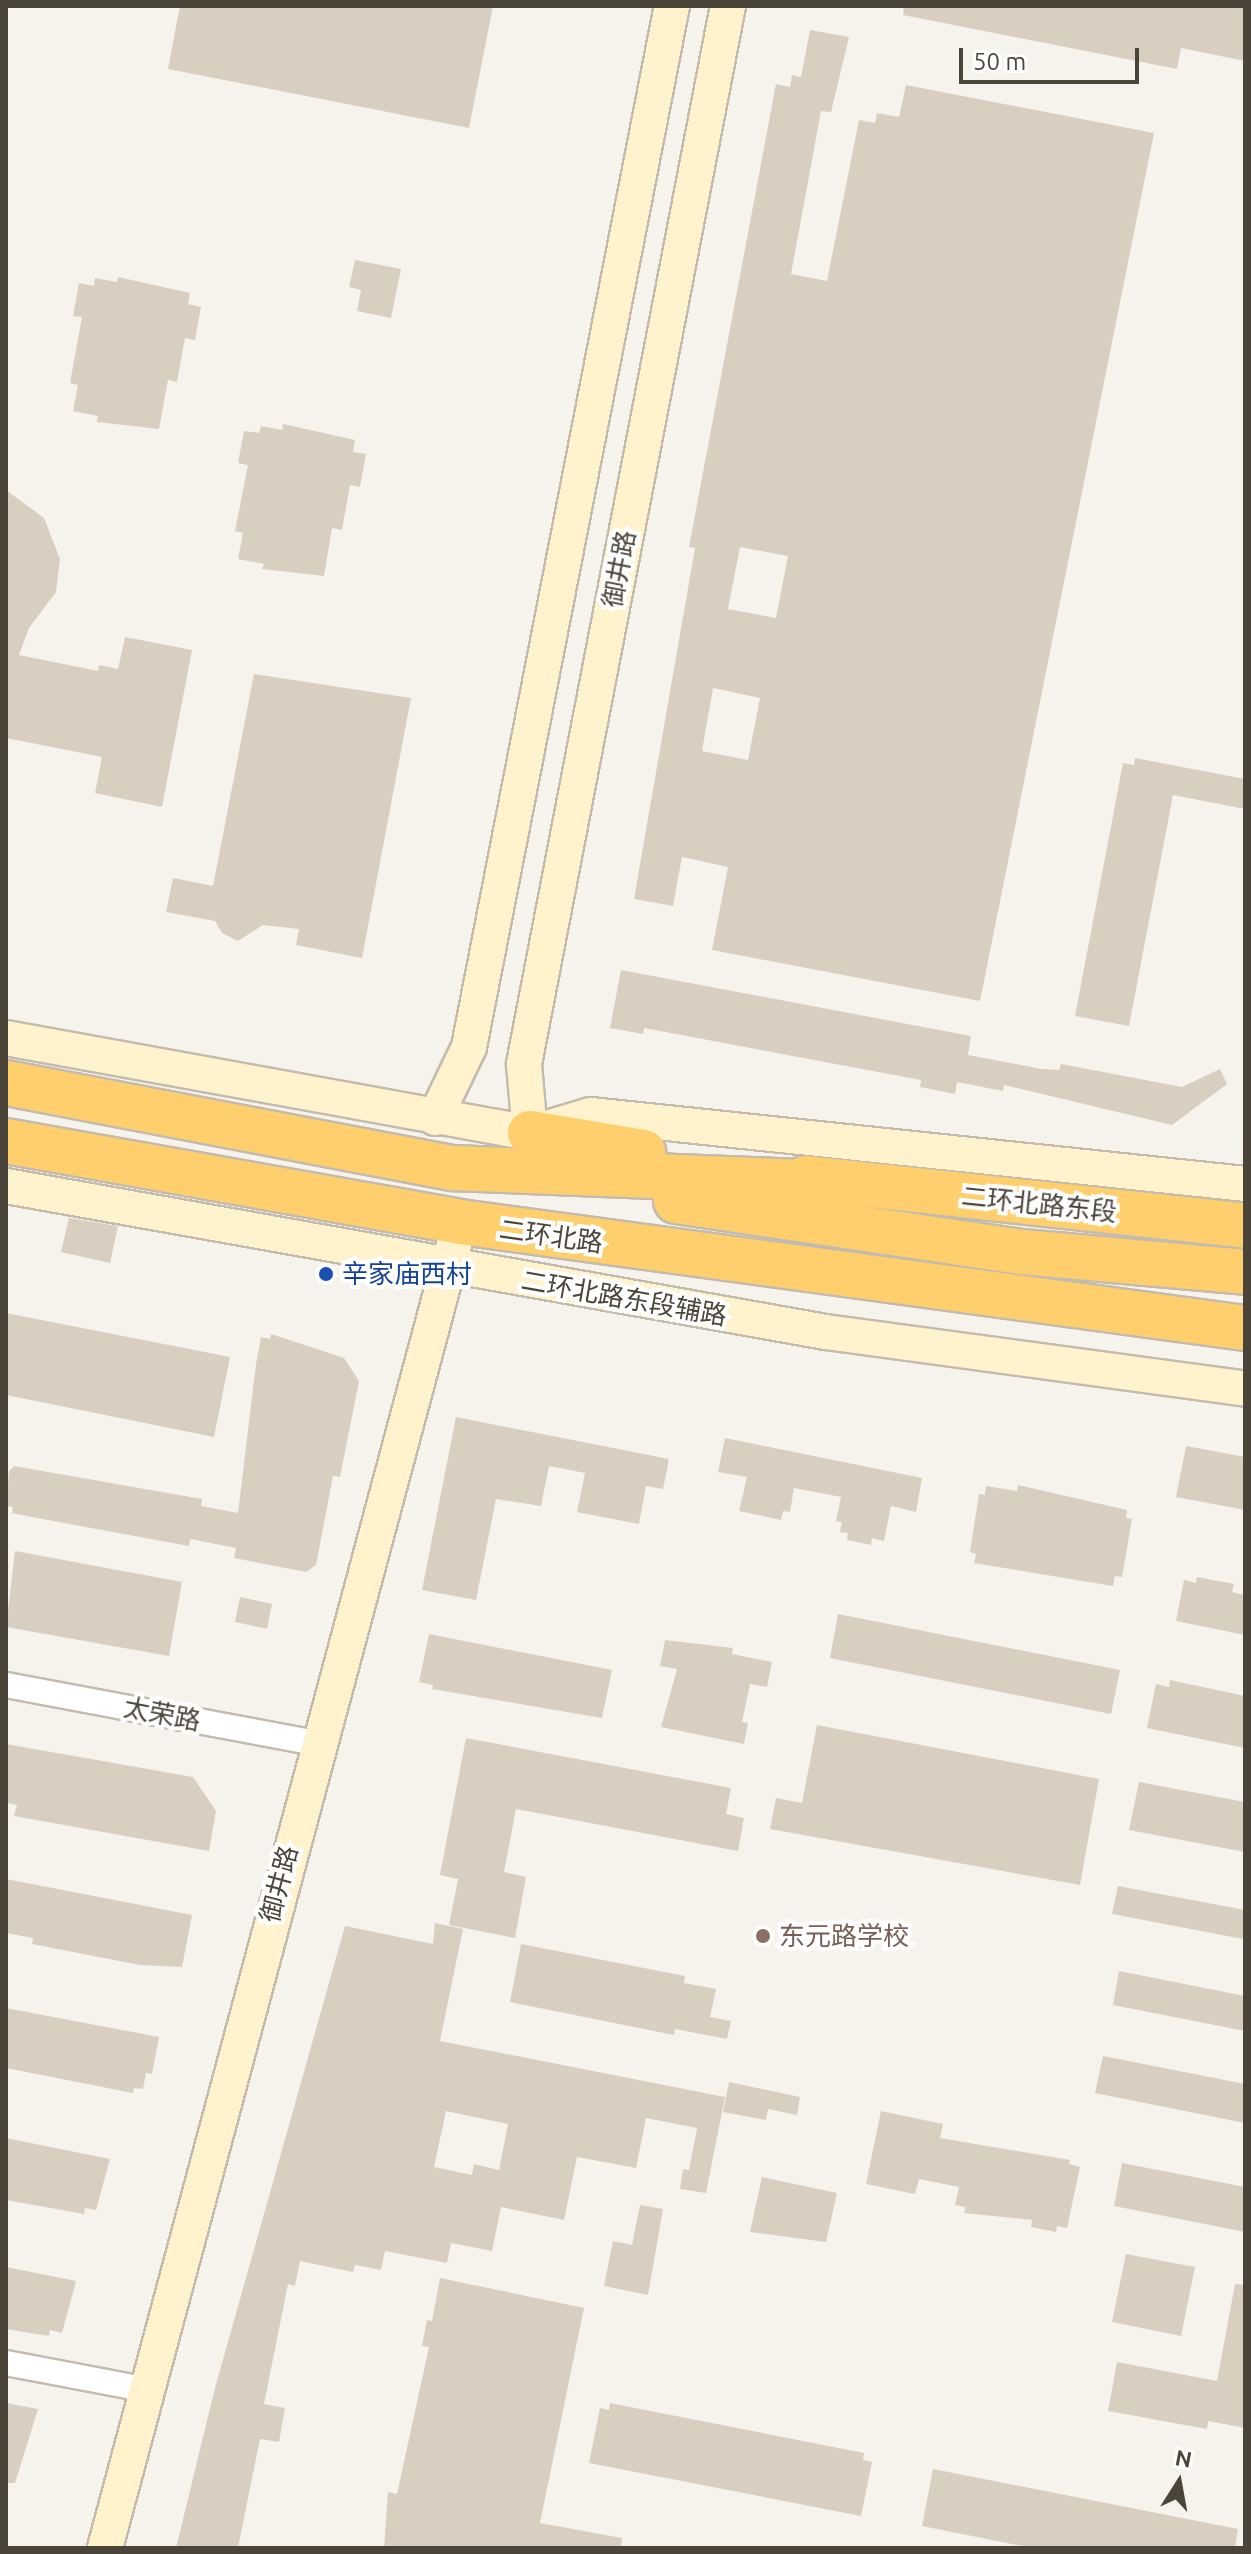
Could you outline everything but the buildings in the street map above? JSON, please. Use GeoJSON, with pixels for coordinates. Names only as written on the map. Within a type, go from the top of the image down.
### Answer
{"type":"FeatureCollection","features":[{"type":"Feature","properties":{"kind":"highway","name":"二环北路"},"geometry":{"type":"LineString","coordinates":[[6,1083],[453,1168],[1022,1252],[1245,1272]]}},
{"type":"Feature","properties":{"kind":"highway"},"geometry":{"type":"LineString","coordinates":[[530,1133],[834,1183]]}},
{"type":"Feature","properties":{"kind":"highway","name":"二环北路"},"geometry":{"type":"LineString","coordinates":[[6,1141],[460,1222],[1098,1312]]}},
{"type":"Feature","properties":{"kind":"highway","name":"二环北路"},"geometry":{"type":"LineString","coordinates":[[453,1168],[834,1183]]}},
{"type":"Feature","properties":{"kind":"highway","name":"二环北路东段"},"geometry":{"type":"LineString","coordinates":[[834,1183],[1245,1226]]}},
{"type":"Feature","properties":{"kind":"highway"},"geometry":{"type":"LineString","coordinates":[[1098,1312],[1245,1328]]}},
{"type":"Feature","properties":{"kind":"highway"},"geometry":{"type":"LineString","coordinates":[[1098,1312],[1245,1341]]}},
{"type":"Feature","properties":{"kind":"street"},"geometry":{"type":"LineString","coordinates":[[435,1118],[469,1047],[672,6]]}},
{"type":"Feature","properties":{"kind":"street","name":"御井路"},"geometry":{"type":"LineString","coordinates":[[530,1133],[524,1064],[728,6]]}},
{"type":"Feature","properties":{"kind":"street"},"geometry":{"type":"LineString","coordinates":[[6,1038],[530,1133],[591,1115],[1245,1184]]}},
{"type":"Feature","properties":{"kind":"street","name":"二环北路东段辅路"},"geometry":{"type":"LineString","coordinates":[[6,1186],[447,1268],[826,1332],[1245,1389]]}},
{"type":"Feature","properties":{"kind":"street","name":"御井路"},"geometry":{"type":"LineString","coordinates":[[105,2548],[144,2389],[460,1222]]}},
{"type":"Feature","properties":{"kind":"street","name":"太荣路"},"geometry":{"type":"LineString","coordinates":[[6,1685],[317,1743]]}},
{"type":"Feature","properties":{"kind":"street"},"geometry":{"type":"LineString","coordinates":[[6,2363],[144,2389]]}},
{"type":"Feature","properties":{"kind":"place","name":"辛家庙西村"},"geometry":{"type":"Point","coordinates":[326,1274]}},
{"type":"Feature","properties":{"kind":"place","name":"东元路学校"},"geometry":{"type":"Point","coordinates":[763,1936]}}]}
